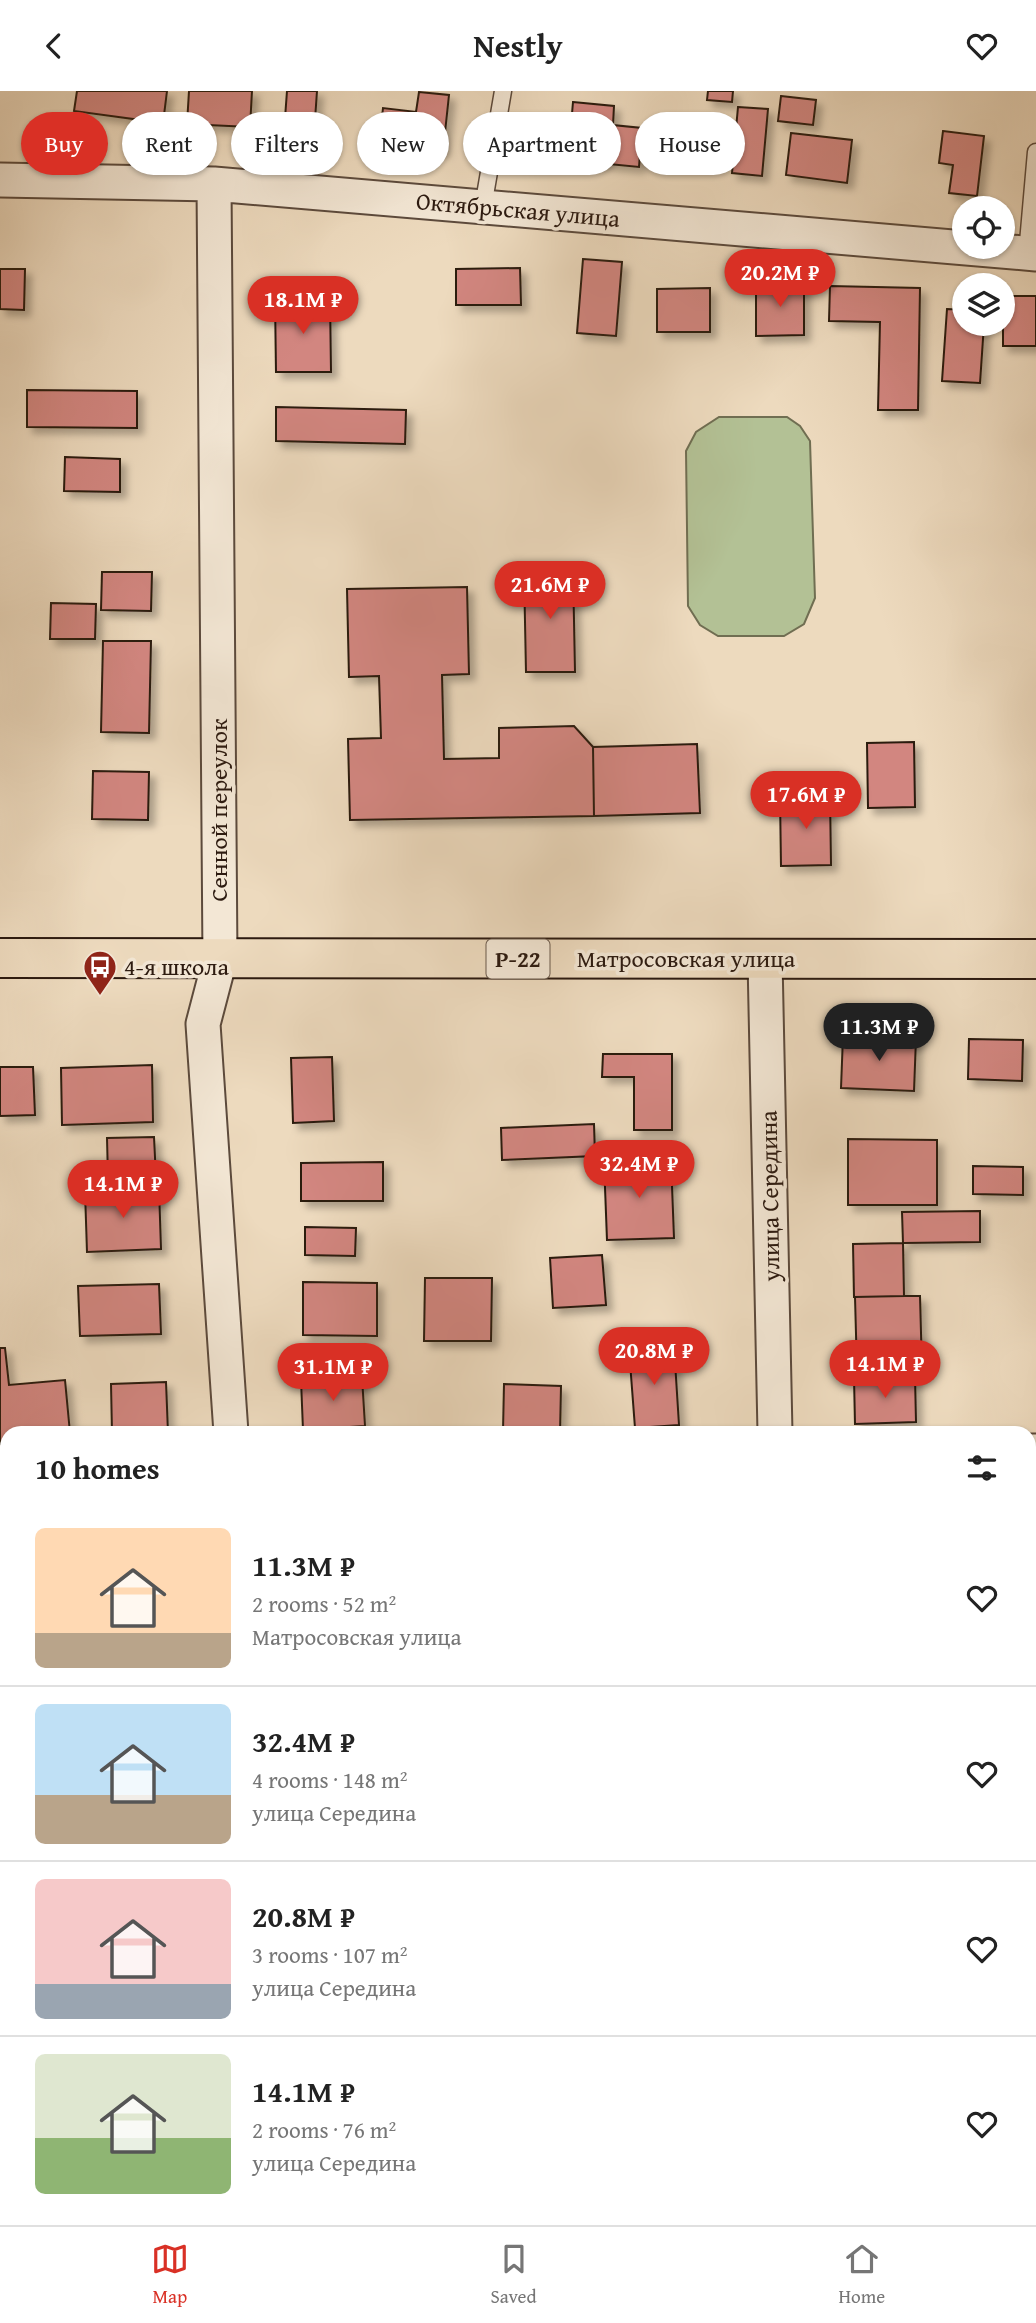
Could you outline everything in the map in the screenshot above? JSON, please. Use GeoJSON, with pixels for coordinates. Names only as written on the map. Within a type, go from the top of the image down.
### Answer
{"type":"FeatureCollection","features":[{"type":"Feature","properties":{"kind":"highway","name":"Матросовская улица"},"geometry":{"type":"LineString","coordinates":[[0,958],[1036,959]]}},
{"type":"Feature","properties":{"kind":"street","name":"Октябрьская улица"},"geometry":{"type":"LineString","coordinates":[[0,180],[214,184],[1032,254]]}},
{"type":"Feature","properties":{"kind":"street","name":"Сенной переулок"},"geometry":{"type":"LineString","coordinates":[[214,184],[220,959],[203,1024],[232,1426]]}},
{"type":"Feature","properties":{"kind":"street","name":"улица Середина"},"geometry":{"type":"LineString","coordinates":[[765,960],[775,1426]]}},
{"type":"Feature","properties":{"kind":"lane"},"geometry":{"type":"LineString","coordinates":[[483,207],[503,91]]}},
{"type":"Feature","properties":{"kind":"lane"},"geometry":{"type":"LineString","coordinates":[[1032,254],[1036,152]]}},
{"type":"Feature","properties":{"kind":"green space"},"geometry":{"type":"Polygon","coordinates":[[[719,417],[787,417],[800,426],[810,441],[815,598],[804,624],[784,636],[718,636],[700,625],[688,606],[686,451],[696,432],[719,417]]]}},
{"type":"Feature","properties":{"kind":"building"},"geometry":{"type":"Polygon","coordinates":[[[77,91],[167,91],[164,112],[122,112],[122,117],[108,116],[108,112],[74,111],[77,91]]]}},
{"type":"Feature","properties":{"kind":"building"},"geometry":{"type":"Polygon","coordinates":[[[189,91],[252,91],[251,112],[231,112],[231,126],[217,125],[217,112],[188,112],[189,91]]]}},
{"type":"Feature","properties":{"kind":"building"},"geometry":{"type":"Polygon","coordinates":[[[287,91],[317,91],[316,112],[285,112],[287,91]]]}},
{"type":"Feature","properties":{"kind":"building"},"geometry":{"type":"Polygon","coordinates":[[[708,91],[733,91],[732,102],[707,100],[708,91]]]}},
{"type":"Feature","properties":{"kind":"building"},"geometry":{"type":"Polygon","coordinates":[[[419,92],[449,95],[447,112],[416,112],[419,92]]]}},
{"type":"Feature","properties":{"kind":"building"},"geometry":{"type":"Polygon","coordinates":[[[781,96],[816,100],[813,125],[778,121],[781,96]]]}},
{"type":"Feature","properties":{"kind":"building"},"geometry":{"type":"Polygon","coordinates":[[[573,102],[614,106],[614,112],[572,112],[573,102]]]}},
{"type":"Feature","properties":{"kind":"building"},"geometry":{"type":"Polygon","coordinates":[[[738,107],[768,109],[762,176],[745,174],[745,112],[738,112],[738,107]]]}},
{"type":"Feature","properties":{"kind":"building"},"geometry":{"type":"Polygon","coordinates":[[[383,108],[416,112],[383,112],[383,108]]]}},
{"type":"Feature","properties":{"kind":"building"},"geometry":{"type":"Polygon","coordinates":[[[621,126],[635,127],[635,167],[621,165],[621,126]]]}},
{"type":"Feature","properties":{"kind":"building"},"geometry":{"type":"Polygon","coordinates":[[[943,131],[984,136],[977,196],[949,193],[953,165],[939,163],[943,131]]]}},
{"type":"Feature","properties":{"kind":"building"},"geometry":{"type":"Polygon","coordinates":[[[791,133],[852,140],[847,183],[786,175],[791,133]]]}},
{"type":"Feature","properties":{"kind":"building"},"geometry":{"type":"Polygon","coordinates":[[[583,259],[622,262],[616,336],[577,333],[583,259]]]}},
{"type":"Feature","properties":{"kind":"building"},"geometry":{"type":"Polygon","coordinates":[[[520,268],[521,305],[456,305],[456,269],[520,268]]]}},
{"type":"Feature","properties":{"kind":"building"},"geometry":{"type":"Polygon","coordinates":[[[0,269],[25,269],[24,310],[0,309],[0,269]]]}},
{"type":"Feature","properties":{"kind":"building"},"geometry":{"type":"Polygon","coordinates":[[[756,283],[804,284],[804,335],[756,336],[756,283]]]}},
{"type":"Feature","properties":{"kind":"building"},"geometry":{"type":"Polygon","coordinates":[[[830,286],[920,288],[918,410],[878,410],[880,322],[829,321],[830,286]]]}},
{"type":"Feature","properties":{"kind":"building"},"geometry":{"type":"Polygon","coordinates":[[[710,288],[710,332],[657,332],[657,289],[710,288]]]}},
{"type":"Feature","properties":{"kind":"building"},"geometry":{"type":"Polygon","coordinates":[[[1015,296],[1036,296],[1036,346],[1003,346],[1003,336],[1015,336],[1015,296]]]}},
{"type":"Feature","properties":{"kind":"building"},"geometry":{"type":"Polygon","coordinates":[[[275,299],[330,299],[331,372],[276,372],[275,299]]]}},
{"type":"Feature","properties":{"kind":"building"},"geometry":{"type":"Polygon","coordinates":[[[947,309],[952,309],[952,336],[983,336],[980,383],[942,381],[947,309]]]}},
{"type":"Feature","properties":{"kind":"building"},"geometry":{"type":"Polygon","coordinates":[[[27,390],[137,391],[137,428],[27,427],[27,390]]]}},
{"type":"Feature","properties":{"kind":"building"},"geometry":{"type":"Polygon","coordinates":[[[276,407],[406,410],[405,444],[276,441],[276,407]]]}},
{"type":"Feature","properties":{"kind":"building"},"geometry":{"type":"Polygon","coordinates":[[[65,457],[120,459],[120,492],[64,491],[65,457]]]}},
{"type":"Feature","properties":{"kind":"building"},"geometry":{"type":"Polygon","coordinates":[[[573,570],[575,672],[526,672],[524,571],[573,570]]]}},
{"type":"Feature","properties":{"kind":"building"},"geometry":{"type":"Polygon","coordinates":[[[102,572],[152,572],[151,611],[101,610],[102,572]]]}},
{"type":"Feature","properties":{"kind":"building"},"geometry":{"type":"Polygon","coordinates":[[[467,587],[469,674],[442,675],[444,759],[499,758],[499,728],[574,726],[593,747],[594,816],[350,820],[348,739],[381,738],[379,676],[349,677],[347,589],[467,587]]]}},
{"type":"Feature","properties":{"kind":"building"},"geometry":{"type":"Polygon","coordinates":[[[51,603],[96,604],[95,639],[50,639],[51,603]]]}},
{"type":"Feature","properties":{"kind":"building"},"geometry":{"type":"Polygon","coordinates":[[[103,641],[151,641],[149,733],[101,732],[103,641]]]}},
{"type":"Feature","properties":{"kind":"building"},"geometry":{"type":"Polygon","coordinates":[[[914,742],[915,807],[868,808],[867,743],[914,742]]]}},
{"type":"Feature","properties":{"kind":"building"},"geometry":{"type":"Polygon","coordinates":[[[697,744],[700,813],[594,816],[593,747],[697,744]]]}},
{"type":"Feature","properties":{"kind":"building"},"geometry":{"type":"Polygon","coordinates":[[[93,771],[149,772],[148,820],[92,819],[93,771]]]}},
{"type":"Feature","properties":{"kind":"building"},"geometry":{"type":"Polygon","coordinates":[[[830,796],[831,865],[781,866],[780,797],[830,796]]]}},
{"type":"Feature","properties":{"kind":"building"},"geometry":{"type":"Polygon","coordinates":[[[843,1036],[916,1038],[914,1091],[841,1088],[843,1036]]]}},
{"type":"Feature","properties":{"kind":"building"},"geometry":{"type":"Polygon","coordinates":[[[969,1039],[1023,1040],[1022,1081],[968,1079],[969,1039]]]}},
{"type":"Feature","properties":{"kind":"building"},"geometry":{"type":"Polygon","coordinates":[[[603,1054],[672,1054],[672,1130],[634,1130],[634,1077],[602,1077],[603,1054]]]}},
{"type":"Feature","properties":{"kind":"building"},"geometry":{"type":"Polygon","coordinates":[[[332,1057],[334,1121],[293,1123],[291,1058],[332,1057]]]}},
{"type":"Feature","properties":{"kind":"building"},"geometry":{"type":"Polygon","coordinates":[[[152,1065],[153,1122],[62,1125],[61,1068],[152,1065]]]}},
{"type":"Feature","properties":{"kind":"building"},"geometry":{"type":"Polygon","coordinates":[[[0,1067],[33,1067],[35,1115],[0,1116],[0,1067]]]}},
{"type":"Feature","properties":{"kind":"building"},"geometry":{"type":"Polygon","coordinates":[[[594,1124],[595,1156],[502,1160],[501,1128],[594,1124]]]}},
{"type":"Feature","properties":{"kind":"building"},"geometry":{"type":"Polygon","coordinates":[[[154,1137],[156,1178],[108,1179],[107,1138],[154,1137]]]}},
{"type":"Feature","properties":{"kind":"building"},"geometry":{"type":"Polygon","coordinates":[[[848,1139],[937,1140],[937,1205],[848,1205],[848,1139]]]}},
{"type":"Feature","properties":{"kind":"building"},"geometry":{"type":"Polygon","coordinates":[[[671,1160],[674,1238],[607,1240],[604,1161],[671,1160]]]}},
{"type":"Feature","properties":{"kind":"building"},"geometry":{"type":"Polygon","coordinates":[[[383,1162],[383,1201],[301,1201],[301,1163],[383,1162]]]}},
{"type":"Feature","properties":{"kind":"building"},"geometry":{"type":"Polygon","coordinates":[[[973,1166],[1023,1167],[1023,1195],[973,1194],[973,1166]]]}},
{"type":"Feature","properties":{"kind":"building"},"geometry":{"type":"Polygon","coordinates":[[[159,1189],[161,1249],[87,1252],[85,1191],[159,1189]]]}},
{"type":"Feature","properties":{"kind":"building"},"geometry":{"type":"Polygon","coordinates":[[[980,1211],[980,1242],[903,1243],[902,1212],[980,1211]]]}},
{"type":"Feature","properties":{"kind":"building"},"geometry":{"type":"Polygon","coordinates":[[[305,1227],[356,1228],[355,1256],[305,1255],[305,1227]]]}},
{"type":"Feature","properties":{"kind":"building"},"geometry":{"type":"Polygon","coordinates":[[[903,1243],[904,1296],[854,1297],[853,1244],[903,1243]]]}},
{"type":"Feature","properties":{"kind":"building"},"geometry":{"type":"Polygon","coordinates":[[[602,1255],[606,1305],[553,1308],[550,1258],[602,1255]]]}},
{"type":"Feature","properties":{"kind":"building"},"geometry":{"type":"Polygon","coordinates":[[[425,1278],[492,1278],[491,1341],[424,1341],[425,1278]]]}},
{"type":"Feature","properties":{"kind":"building"},"geometry":{"type":"Polygon","coordinates":[[[303,1282],[377,1283],[377,1336],[303,1335],[303,1282]]]}},
{"type":"Feature","properties":{"kind":"building"},"geometry":{"type":"Polygon","coordinates":[[[159,1284],[161,1334],[80,1336],[78,1286],[159,1284]]]}},
{"type":"Feature","properties":{"kind":"building"},"geometry":{"type":"Polygon","coordinates":[[[920,1296],[922,1370],[857,1371],[855,1297],[920,1296]]]}},
{"type":"Feature","properties":{"kind":"building"},"geometry":{"type":"Polygon","coordinates":[[[674,1346],[679,1425],[635,1426],[629,1349],[674,1346]]]}},
{"type":"Feature","properties":{"kind":"building"},"geometry":{"type":"Polygon","coordinates":[[[0,1348],[5,1348],[9,1385],[65,1380],[69,1426],[0,1426],[0,1348]]]}},
{"type":"Feature","properties":{"kind":"building"},"geometry":{"type":"Polygon","coordinates":[[[362,1377],[365,1426],[303,1426],[301,1380],[362,1377]]]}},
{"type":"Feature","properties":{"kind":"building"},"geometry":{"type":"Polygon","coordinates":[[[915,1377],[916,1422],[855,1424],[854,1378],[915,1377]]]}},
{"type":"Feature","properties":{"kind":"building"},"geometry":{"type":"Polygon","coordinates":[[[166,1382],[168,1426],[112,1426],[111,1384],[166,1382]]]}},
{"type":"Feature","properties":{"kind":"building"},"geometry":{"type":"Polygon","coordinates":[[[504,1384],[561,1386],[560,1426],[503,1426],[504,1384]]]}},
{"type":"Feature","properties":{"kind":"place","name":"4-я школа"},"geometry":{"type":"Point","coordinates":[100,997]}}]}
